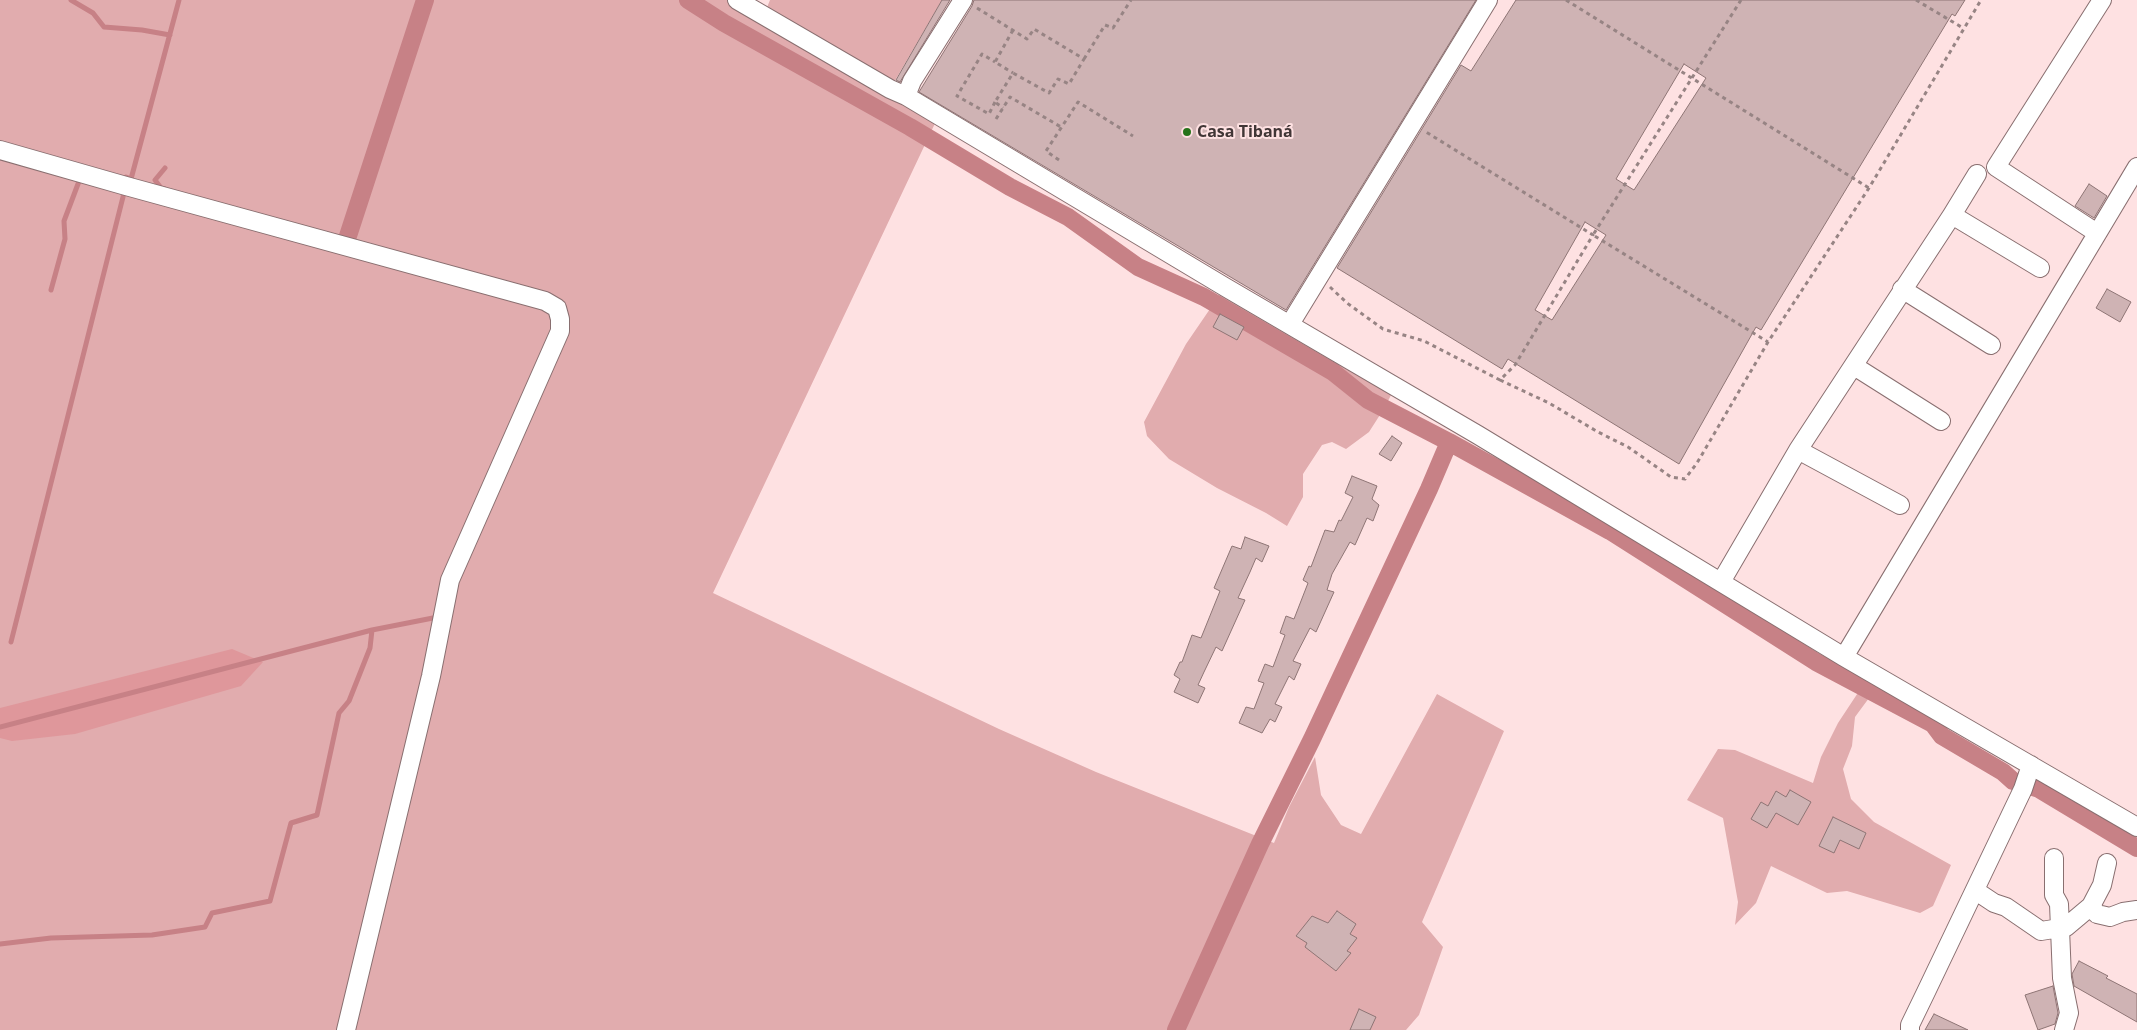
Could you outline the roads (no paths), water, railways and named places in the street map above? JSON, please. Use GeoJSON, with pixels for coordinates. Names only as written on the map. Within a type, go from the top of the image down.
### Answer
{"type":"FeatureCollection","features":[{"type":"Feature","properties":{"kind":"street"},"geometry":{"type":"LineString","coordinates":[[737,0],[890,89],[906,96],[1844,657],[2137,827]]}},
{"type":"Feature","properties":{"kind":"street"},"geometry":{"type":"LineString","coordinates":[[1290,324],[1488,0]]}},
{"type":"Feature","properties":{"kind":"street"},"geometry":{"type":"LineString","coordinates":[[2097,234],[1996,167],[2102,0]]}},
{"type":"Feature","properties":{"kind":"street"},"geometry":{"type":"LineString","coordinates":[[906,96],[912,81],[967,2]]}},
{"type":"Feature","properties":{"kind":"street"},"geometry":{"type":"LineString","coordinates":[[0,150],[545,301],[557,308],[560,319],[560,332],[450,580],[431,676],[346,1030]]}},
{"type":"Feature","properties":{"kind":"street"},"geometry":{"type":"LineString","coordinates":[[1844,657],[2137,166]]}},
{"type":"Feature","properties":{"kind":"street"},"geometry":{"type":"LineString","coordinates":[[1721,582],[1798,450],[1977,174]]}},
{"type":"Feature","properties":{"kind":"street"},"geometry":{"type":"LineString","coordinates":[[1952,215],[2040,268]]}},
{"type":"Feature","properties":{"kind":"street"},"geometry":{"type":"LineString","coordinates":[[1902,289],[1991,345]]}},
{"type":"Feature","properties":{"kind":"street"},"geometry":{"type":"LineString","coordinates":[[1854,366],[1941,421]]}},
{"type":"Feature","properties":{"kind":"street"},"geometry":{"type":"LineString","coordinates":[[1798,450],[1900,505]]}},
{"type":"Feature","properties":{"kind":"street"},"geometry":{"type":"LineString","coordinates":[[1910,1030],[1910,1025],[1976,891],[2023,789],[2031,765]]}},
{"type":"Feature","properties":{"kind":"street"},"geometry":{"type":"LineString","coordinates":[[2054,858],[2054,895],[2059,904],[2059,928],[2063,964],[2062,978],[2069,1013],[2064,1030]]}},
{"type":"Feature","properties":{"kind":"street"},"geometry":{"type":"LineString","coordinates":[[1976,891],[1994,903],[2006,907],[2041,931],[2066,927],[2091,906],[2102,885],[2107,862]]}},
{"type":"Feature","properties":{"kind":"street"},"geometry":{"type":"LineString","coordinates":[[2091,906],[2097,914],[2110,917],[2123,912],[2137,910]]}},
{"type":"Feature","properties":{"kind":"waterway"},"geometry":{"type":"LineString","coordinates":[[71,0],[93,13],[104,27],[142,30],[170,35]]}},
{"type":"Feature","properties":{"kind":"waterway"},"geometry":{"type":"LineString","coordinates":[[126,177],[131,179],[179,0]]}},
{"type":"Feature","properties":{"kind":"waterway"},"geometry":{"type":"LineString","coordinates":[[347,239],[425,0]]}},
{"type":"Feature","properties":{"kind":"waterway"},"geometry":{"type":"LineString","coordinates":[[688,0],[724,23],[910,127],[1010,187],[1068,217],[1138,267],[1204,297],[1333,372],[1368,400],[1449,442],[1610,531],[1816,662],[1933,724],[1942,736],[2003,772],[2013,781],[2039,789],[2137,848]]}},
{"type":"Feature","properties":{"kind":"waterway"},"geometry":{"type":"LineString","coordinates":[[165,168],[155,180],[161,188],[165,189]]}},
{"type":"Feature","properties":{"kind":"waterway"},"geometry":{"type":"LineString","coordinates":[[51,290],[65,239],[64,221],[81,176]]}},
{"type":"Feature","properties":{"kind":"waterway"},"geometry":{"type":"LineString","coordinates":[[11,642],[125,189]]}},
{"type":"Feature","properties":{"kind":"waterway"},"geometry":{"type":"LineString","coordinates":[[1176,1030],[1260,844],[1312,739],[1429,489],[1449,442]]}},
{"type":"Feature","properties":{"kind":"waterway"},"geometry":{"type":"LineString","coordinates":[[0,727],[372,630],[438,617]]}},
{"type":"Feature","properties":{"kind":"waterway"},"geometry":{"type":"LineString","coordinates":[[0,944],[51,938],[152,935],[205,927],[212,913],[270,901],[291,823],[317,815],[339,713],[349,701],[370,648],[372,630]]}},
{"type":"Feature","properties":{"kind":"place","name":"Casa Tibaná"},"geometry":{"type":"Point","coordinates":[1187,132]}}]}
